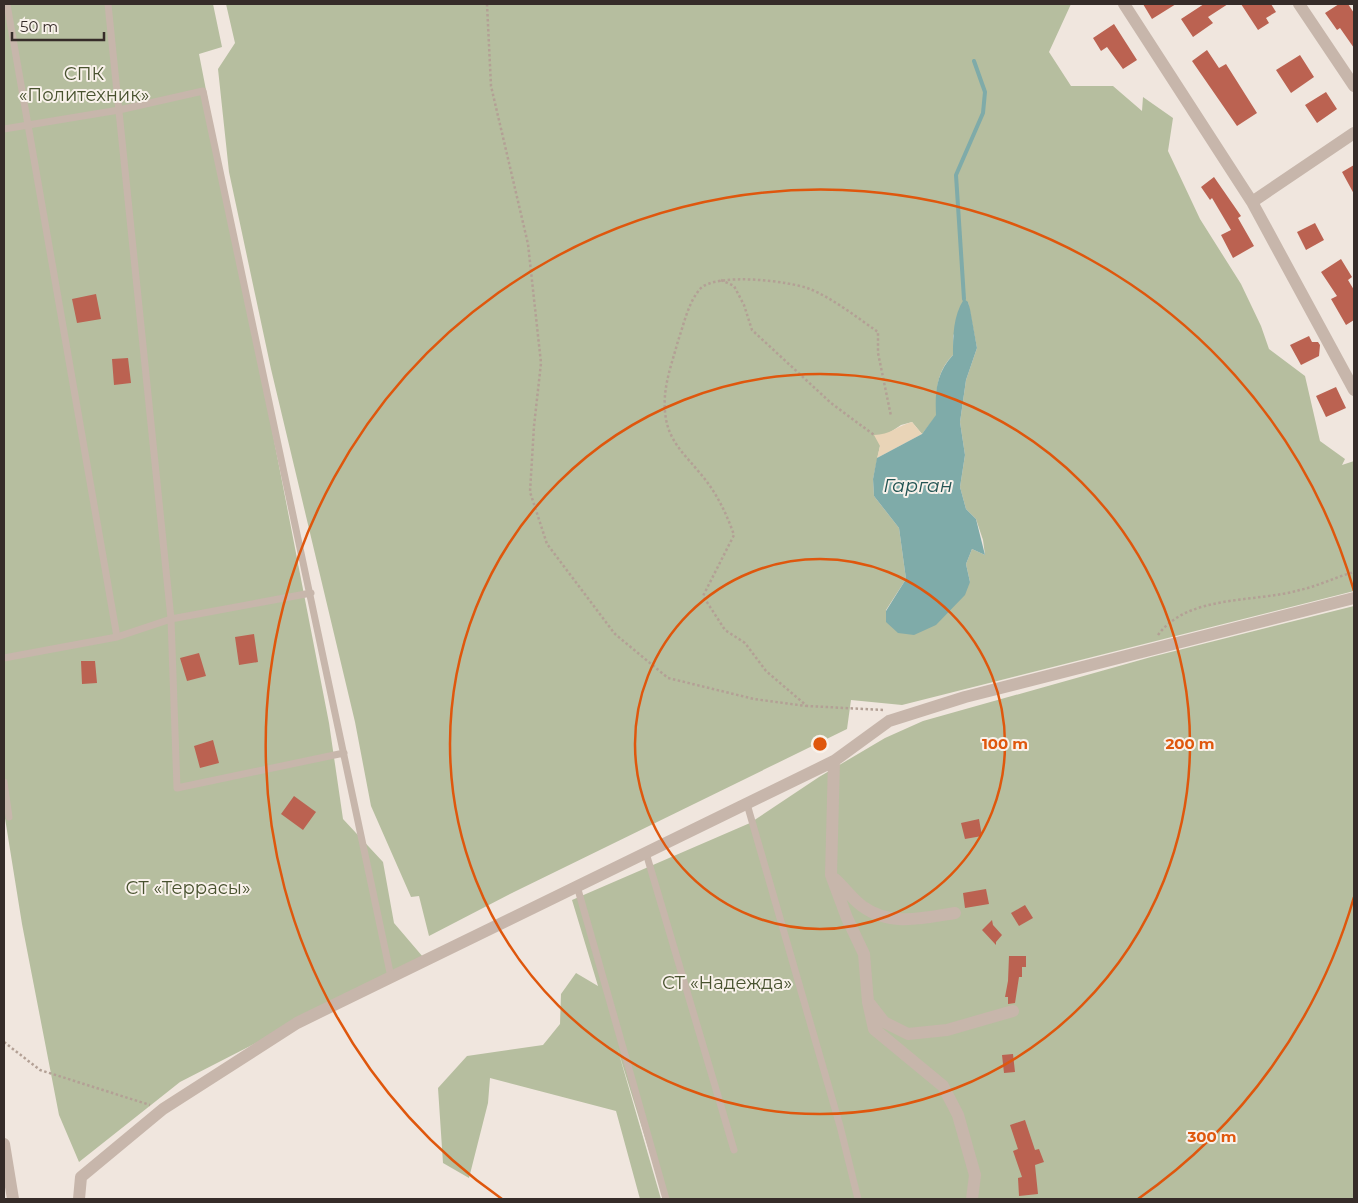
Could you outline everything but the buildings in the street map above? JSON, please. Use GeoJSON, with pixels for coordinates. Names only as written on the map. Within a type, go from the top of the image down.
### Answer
{"type":"FeatureCollection","features":[{"type":"Feature","properties":{"kind":"street"},"geometry":{"type":"LineString","coordinates":[[1124,4],[1252,202],[1354,390]]}},
{"type":"Feature","properties":{"kind":"street"},"geometry":{"type":"LineString","coordinates":[[1300,4],[1354,86]]}},
{"type":"Feature","properties":{"kind":"street"},"geometry":{"type":"LineString","coordinates":[[1252,202],[1354,134]]}},
{"type":"Feature","properties":{"kind":"street"},"geometry":{"type":"LineString","coordinates":[[79,1199],[80,1177],[164,1109],[298,1022],[834,761],[889,721],[965,697],[1354,598]]}},
{"type":"Feature","properties":{"kind":"street"},"geometry":{"type":"LineString","coordinates":[[834,761],[831,875],[847,918],[864,954],[868,1002],[874,1029],[943,1086],[958,1115],[974,1175],[972,1199]]}},
{"type":"Feature","properties":{"kind":"street"},"geometry":{"type":"LineString","coordinates":[[831,875],[862,906],[883,917],[906,920],[955,913]]}},
{"type":"Feature","properties":{"kind":"street"},"geometry":{"type":"LineString","coordinates":[[868,1002],[884,1022],[908,1034],[947,1030],[1013,1012]]}},
{"type":"Feature","properties":{"kind":"street"},"geometry":{"type":"LineString","coordinates":[[4,1144],[13,1199]]}},
{"type":"Feature","properties":{"kind":"lane"},"geometry":{"type":"LineString","coordinates":[[7,4],[117,637]]}},
{"type":"Feature","properties":{"kind":"lane"},"geometry":{"type":"LineString","coordinates":[[108,4],[171,619],[177,788],[344,753]]}},
{"type":"Feature","properties":{"kind":"lane"},"geometry":{"type":"LineString","coordinates":[[4,129],[119,110],[203,91],[312,593],[392,977]]}},
{"type":"Feature","properties":{"kind":"lane"},"geometry":{"type":"LineString","coordinates":[[4,658],[117,637],[171,619],[312,593]]}},
{"type":"Feature","properties":{"kind":"lane"},"geometry":{"type":"LineString","coordinates":[[4,782],[10,817]]}},
{"type":"Feature","properties":{"kind":"lane"},"geometry":{"type":"LineString","coordinates":[[747,804],[840,1126],[858,1199]]}},
{"type":"Feature","properties":{"kind":"lane"},"geometry":{"type":"LineString","coordinates":[[646,853],[734,1150]]}},
{"type":"Feature","properties":{"kind":"lane"},"geometry":{"type":"LineString","coordinates":[[577,886],[666,1199]]}},
{"type":"Feature","properties":{"kind":"path"},"geometry":{"type":"LineString","coordinates":[[487,4],[492,86],[529,254],[541,363],[534,426],[530,492],[547,544],[615,634],[668,678],[754,699],[807,706],[886,710]]}},
{"type":"Feature","properties":{"kind":"path"},"geometry":{"type":"LineString","coordinates":[[807,706],[766,671],[746,643],[725,630],[702,596],[734,534],[723,507],[700,472],[683,456],[671,438],[666,418],[664,388],[688,309],[701,288],[720,280],[776,282],[810,289],[878,332],[878,353],[891,416]]}},
{"type":"Feature","properties":{"kind":"path"},"geometry":{"type":"LineString","coordinates":[[720,280],[734,286],[744,305],[752,330],[831,403],[874,435]]}},
{"type":"Feature","properties":{"kind":"path"},"geometry":{"type":"LineString","coordinates":[[1145,651],[1164,626],[1204,604],[1247,600],[1301,590],[1330,578],[1354,572]]}},
{"type":"Feature","properties":{"kind":"path"},"geometry":{"type":"LineString","coordinates":[[4,1042],[40,1070],[164,1109]]}},
{"type":"Feature","properties":{"kind":"green space","name":"СТ «Террасы»"},"geometry":{"type":"Polygon","coordinates":[[[4,4],[213,4],[222,47],[199,54],[329,723],[343,819],[383,862],[394,923],[423,957],[180,1082],[79,1162],[59,1115],[22,924],[4,812],[4,4]]]}},
{"type":"Feature","properties":{"kind":"green space"},"geometry":{"type":"Polygon","coordinates":[[[226,4],[1071,4],[1049,52],[1071,86],[1113,86],[1142,111],[1143,97],[1173,118],[1168,151],[1200,219],[1241,284],[1261,326],[1269,349],[1305,376],[1320,441],[1345,459],[1342,465],[1354,461],[1354,591],[902,705],[851,700],[847,729],[514,892],[429,936],[419,896],[411,897],[371,806],[355,722],[271,369],[229,172],[218,69],[235,43],[226,4]],[[968,302],[953,336],[953,355],[943,368],[938,383],[937,415],[922,434],[912,422],[901,425],[886,435],[880,446],[873,479],[874,496],[899,528],[906,579],[886,610],[886,622],[970,582],[966,564],[972,549],[985,555],[983,540],[976,519],[966,509],[960,487],[965,455],[960,422],[966,380],[977,348],[968,302]]]}},
{"type":"Feature","properties":{"kind":"green space","name":"СТ «Надежда»"},"geometry":{"type":"Polygon","coordinates":[[[1354,606],[1354,1199],[664,1199],[617,1047],[661,1199],[640,1199],[616,1111],[490,1078],[488,1103],[469,1178],[443,1163],[438,1088],[467,1056],[543,1045],[560,1024],[561,994],[576,973],[598,986],[572,900],[750,823],[819,777],[885,738],[923,721],[1151,657],[1354,606]]]}},
{"type":"Feature","properties":{"kind":"sand"},"geometry":{"type":"Polygon","coordinates":[[[912,422],[922,434],[877,458],[880,446],[874,435],[885,434],[912,422]]]}},
{"type":"Feature","properties":{"kind":"water","name":"Гарган"},"geometry":{"type":"Polygon","coordinates":[[[964,299],[968,302],[970,309],[977,348],[966,380],[960,422],[965,455],[960,487],[966,509],[976,519],[985,555],[972,549],[966,564],[970,582],[965,595],[936,625],[914,635],[898,633],[886,622],[886,611],[906,579],[899,528],[874,496],[873,479],[877,458],[922,434],[936,415],[938,383],[943,369],[953,355],[956,319],[964,299]]]}},
{"type":"Feature","properties":{"kind":"waterway"},"geometry":{"type":"LineString","coordinates":[[964,299],[956,175],[983,113],[985,92],[974,61]]}},
{"type":"Feature","properties":{"kind":"park label","name":"СПК «Политехник»"},"geometry":{"type":"Point","coordinates":[84,84]}}]}
